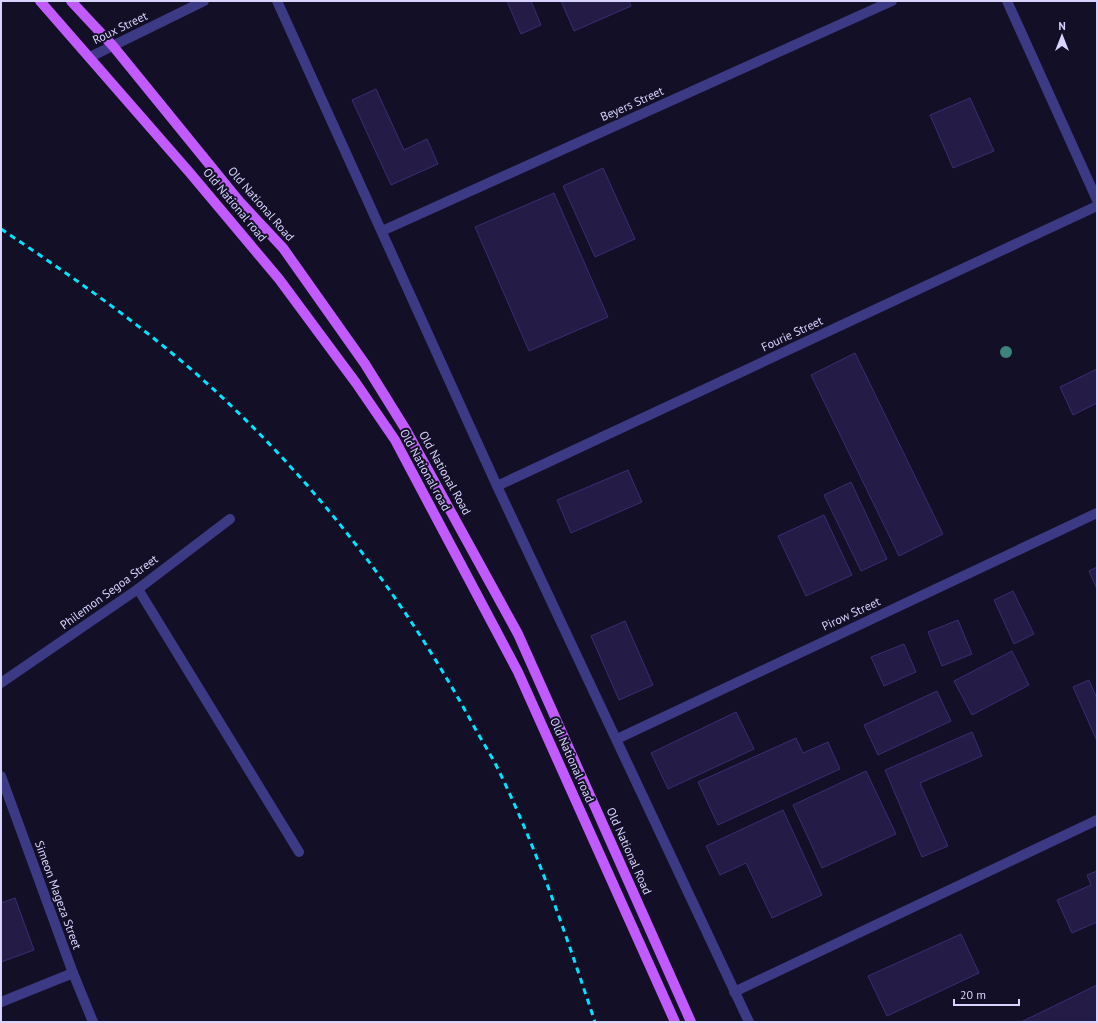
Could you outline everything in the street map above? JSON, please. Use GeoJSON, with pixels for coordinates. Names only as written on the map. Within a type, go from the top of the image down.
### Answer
{"type":"FeatureCollection","features":[{"type":"Feature","properties":{"kind":"main road","name":"Old National road"},"geometry":{"type":"LineString","coordinates":[[40,1],[246,237],[352,376],[395,440],[518,672],[675,1022]]}},
{"type":"Feature","properties":{"kind":"main road","name":"Old National Road"},"geometry":{"type":"LineString","coordinates":[[71,1],[113,46],[239,201],[283,248],[365,364],[406,430],[518,634],[691,1022]]}},
{"type":"Feature","properties":{"kind":"street","name":"Roux Street"},"geometry":{"type":"LineString","coordinates":[[90,57],[204,1]]}},
{"type":"Feature","properties":{"kind":"street"},"geometry":{"type":"LineString","coordinates":[[277,1],[498,486],[748,1022]]}},
{"type":"Feature","properties":{"kind":"street","name":"Beyers Street"},"geometry":{"type":"LineString","coordinates":[[382,231],[892,1]]}},
{"type":"Feature","properties":{"kind":"street"},"geometry":{"type":"LineString","coordinates":[[1007,1],[1097,200]]}},
{"type":"Feature","properties":{"kind":"street","name":"Fourie Street"},"geometry":{"type":"LineString","coordinates":[[498,486],[1097,206]]}},
{"type":"Feature","properties":{"kind":"street","name":"Pirow Street"},"geometry":{"type":"LineString","coordinates":[[617,739],[1097,512]]}},
{"type":"Feature","properties":{"kind":"street","name":"Philemon Segoa Street"},"geometry":{"type":"LineString","coordinates":[[1,683],[138,589],[230,519]]}},
{"type":"Feature","properties":{"kind":"street"},"geometry":{"type":"LineString","coordinates":[[138,589],[299,852]]}},
{"type":"Feature","properties":{"kind":"street","name":"Simeon Mageza Street"},"geometry":{"type":"LineString","coordinates":[[1,776],[73,973],[93,1022]]}},
{"type":"Feature","properties":{"kind":"street"},"geometry":{"type":"LineString","coordinates":[[734,992],[1097,820]]}},
{"type":"Feature","properties":{"kind":"street"},"geometry":{"type":"LineString","coordinates":[[1,1002],[73,973]]}},
{"type":"Feature","properties":{"kind":"building"},"geometry":{"type":"Polygon","coordinates":[[[507,1],[531,1],[541,25],[521,34],[507,1]]]}},
{"type":"Feature","properties":{"kind":"building"},"geometry":{"type":"Polygon","coordinates":[[[561,1],[629,1],[631,6],[574,31],[561,1]]]}},
{"type":"Feature","properties":{"kind":"building"},"geometry":{"type":"Polygon","coordinates":[[[376,89],[404,150],[427,139],[438,164],[391,185],[352,100],[376,89]]]}},
{"type":"Feature","properties":{"kind":"building"},"geometry":{"type":"Polygon","coordinates":[[[970,98],[994,151],[953,168],[930,115],[970,98]]]}},
{"type":"Feature","properties":{"kind":"building"},"geometry":{"type":"Polygon","coordinates":[[[603,168],[635,239],[595,257],[563,186],[603,168]]]}},
{"type":"Feature","properties":{"kind":"building"},"geometry":{"type":"Polygon","coordinates":[[[554,193],[608,317],[529,351],[475,227],[554,193]]]}},
{"type":"Feature","properties":{"kind":"building"},"geometry":{"type":"Polygon","coordinates":[[[855,353],[943,534],[899,556],[811,375],[855,353]]]}},
{"type":"Feature","properties":{"kind":"building"},"geometry":{"type":"Polygon","coordinates":[[[1097,369],[1097,403],[1073,415],[1060,387],[1097,369]]]}},
{"type":"Feature","properties":{"kind":"building"},"geometry":{"type":"Polygon","coordinates":[[[628,470],[642,502],[571,533],[557,500],[628,470]]]}},
{"type":"Feature","properties":{"kind":"building"},"geometry":{"type":"Polygon","coordinates":[[[851,482],[887,559],[861,571],[824,495],[851,482]]]}},
{"type":"Feature","properties":{"kind":"building"},"geometry":{"type":"Polygon","coordinates":[[[824,515],[852,575],[806,596],[778,536],[824,515]]]}},
{"type":"Feature","properties":{"kind":"building"},"geometry":{"type":"Polygon","coordinates":[[[1097,567],[1097,589],[1089,571],[1097,567]]]}},
{"type":"Feature","properties":{"kind":"building"},"geometry":{"type":"Polygon","coordinates":[[[1013,591],[1034,634],[1014,644],[994,600],[1013,591]]]}},
{"type":"Feature","properties":{"kind":"building"},"geometry":{"type":"Polygon","coordinates":[[[958,620],[972,654],[942,666],[928,632],[958,620]]]}},
{"type":"Feature","properties":{"kind":"building"},"geometry":{"type":"Polygon","coordinates":[[[625,621],[653,685],[619,700],[591,636],[625,621]]]}},
{"type":"Feature","properties":{"kind":"building"},"geometry":{"type":"Polygon","coordinates":[[[904,644],[916,672],[884,686],[871,657],[904,644]]]}},
{"type":"Feature","properties":{"kind":"building"},"geometry":{"type":"Polygon","coordinates":[[[1012,651],[1029,685],[972,715],[954,681],[1012,651]]]}},
{"type":"Feature","properties":{"kind":"building"},"geometry":{"type":"Polygon","coordinates":[[[1089,680],[1097,699],[1097,741],[1073,687],[1089,680]]]}},
{"type":"Feature","properties":{"kind":"building"},"geometry":{"type":"Polygon","coordinates":[[[937,691],[951,721],[878,755],[864,725],[937,691]]]}},
{"type":"Feature","properties":{"kind":"building"},"geometry":{"type":"Polygon","coordinates":[[[736,712],[754,749],[668,789],[651,753],[736,712]]]}},
{"type":"Feature","properties":{"kind":"building"},"geometry":{"type":"Polygon","coordinates":[[[972,732],[982,756],[920,783],[948,846],[922,857],[885,770],[972,732]]]}},
{"type":"Feature","properties":{"kind":"building"},"geometry":{"type":"Polygon","coordinates":[[[796,738],[803,753],[828,742],[840,769],[718,825],[698,782],[796,738]]]}},
{"type":"Feature","properties":{"kind":"building"},"geometry":{"type":"Polygon","coordinates":[[[866,771],[896,834],[822,868],[793,805],[866,771]]]}},
{"type":"Feature","properties":{"kind":"building"},"geometry":{"type":"Polygon","coordinates":[[[783,810],[822,895],[772,918],[746,863],[720,875],[706,846],[783,810]]]}},
{"type":"Feature","properties":{"kind":"building"},"geometry":{"type":"Polygon","coordinates":[[[1097,871],[1097,922],[1072,933],[1057,900],[1091,885],[1087,875],[1097,871]]]}},
{"type":"Feature","properties":{"kind":"building"},"geometry":{"type":"Polygon","coordinates":[[[15,898],[34,950],[1,962],[1,903],[15,898]]]}},
{"type":"Feature","properties":{"kind":"building"},"geometry":{"type":"Polygon","coordinates":[[[961,934],[979,973],[887,1016],[868,976],[961,934]]]}},
{"type":"Feature","properties":{"kind":"building"},"geometry":{"type":"Polygon","coordinates":[[[1097,985],[1097,1022],[1021,1022],[1097,985]]]}},
{"type":"Feature","properties":{"kind":"railway"},"geometry":{"type":"LineString","coordinates":[[1,229],[104,300],[201,378],[241,415],[316,495],[384,582],[444,673],[496,765],[511,796],[538,860],[562,924],[595,1022]]}}]}
